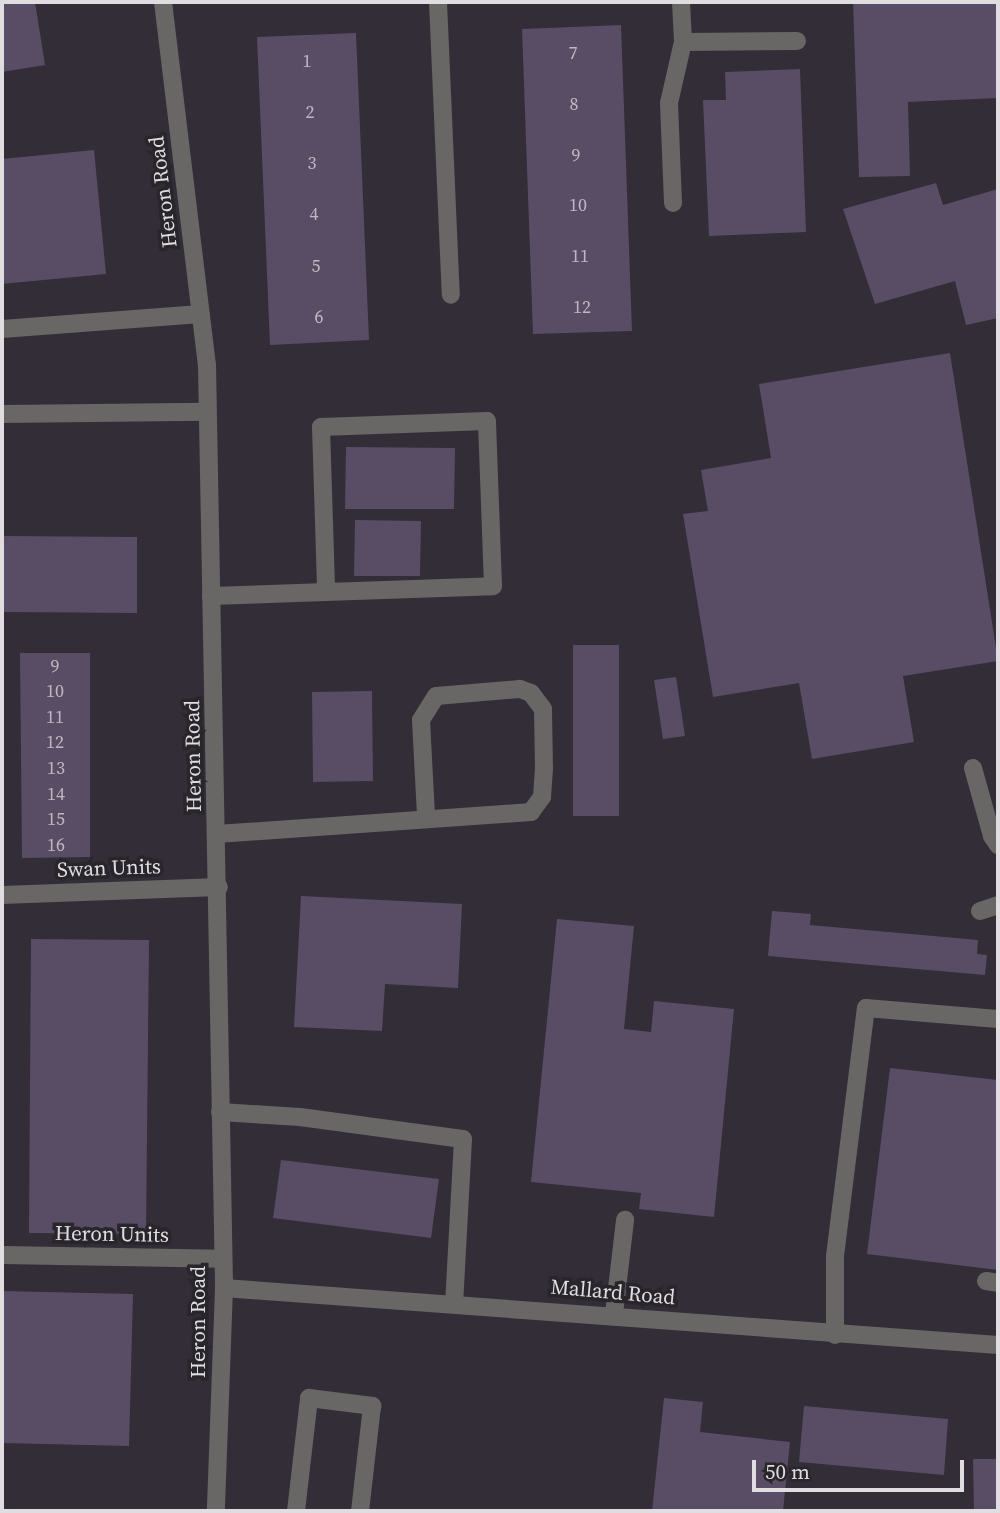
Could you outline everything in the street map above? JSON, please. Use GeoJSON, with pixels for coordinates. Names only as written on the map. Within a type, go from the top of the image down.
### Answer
{"type":"FeatureCollection","features":[{"type":"Feature","properties":{"kind":"street","name":"Heron Road"},"geometry":{"type":"LineString","coordinates":[[163,2],[200,314],[207,412],[219,887],[221,1259],[224,1289],[216,1511]]}},
{"type":"Feature","properties":{"kind":"street"},"geometry":{"type":"LineString","coordinates":[[438,2],[451,295]]}},
{"type":"Feature","properties":{"kind":"street"},"geometry":{"type":"LineString","coordinates":[[673,202],[669,103],[683,42],[681,2]]}},
{"type":"Feature","properties":{"kind":"street"},"geometry":{"type":"LineString","coordinates":[[683,42],[797,41]]}},
{"type":"Feature","properties":{"kind":"street"},"geometry":{"type":"LineString","coordinates":[[2,329],[200,314]]}},
{"type":"Feature","properties":{"kind":"street"},"geometry":{"type":"LineString","coordinates":[[2,414],[207,412]]}},
{"type":"Feature","properties":{"kind":"street"},"geometry":{"type":"LineString","coordinates":[[211,596],[493,586],[487,421],[321,427],[326,590]]}},
{"type":"Feature","properties":{"kind":"street"},"geometry":{"type":"LineString","coordinates":[[217,834],[426,817],[531,812],[539,806],[544,768],[543,709],[531,693],[520,689],[436,695],[421,720],[426,817]]}},
{"type":"Feature","properties":{"kind":"street"},"geometry":{"type":"LineString","coordinates":[[973,768],[998,845]]}},
{"type":"Feature","properties":{"kind":"street","name":"Swan Units"},"geometry":{"type":"LineString","coordinates":[[2,895],[219,887]]}},
{"type":"Feature","properties":{"kind":"street"},"geometry":{"type":"LineString","coordinates":[[979,911],[998,905]]}},
{"type":"Feature","properties":{"kind":"street"},"geometry":{"type":"LineString","coordinates":[[835,1335],[835,1256],[866,1008],[998,1019]]}},
{"type":"Feature","properties":{"kind":"street"},"geometry":{"type":"LineString","coordinates":[[220,1112],[300,1117],[463,1139],[454,1303]]}},
{"type":"Feature","properties":{"kind":"street"},"geometry":{"type":"LineString","coordinates":[[614,1314],[625,1220]]}},
{"type":"Feature","properties":{"kind":"street","name":"Heron Units"},"geometry":{"type":"LineString","coordinates":[[2,1255],[221,1259]]}},
{"type":"Feature","properties":{"kind":"street","name":"Mallard Road"},"geometry":{"type":"LineString","coordinates":[[224,1289],[614,1314],[835,1335],[998,1345]]}},
{"type":"Feature","properties":{"kind":"street"},"geometry":{"type":"LineString","coordinates":[[296,1511],[309,1398],[372,1406],[360,1511]]}},
{"type":"Feature","properties":{"kind":"shaded area"},"geometry":{"type":"Polygon","coordinates":[[[2,2],[998,2],[998,1511],[2,1511],[2,2]]]}},
{"type":"Feature","properties":{"kind":"building"},"geometry":{"type":"Polygon","coordinates":[[[2,2],[35,2],[45,65],[2,72],[2,2]]]}},
{"type":"Feature","properties":{"kind":"building"},"geometry":{"type":"Polygon","coordinates":[[[853,2],[998,2],[998,98],[908,102],[910,176],[859,177],[853,2]]]}},
{"type":"Feature","properties":{"kind":"building"},"geometry":{"type":"Polygon","coordinates":[[[621,25],[632,331],[533,334],[522,29],[621,25]]]}},
{"type":"Feature","properties":{"kind":"building"},"geometry":{"type":"Polygon","coordinates":[[[356,33],[369,340],[270,345],[257,37],[356,33]]]}},
{"type":"Feature","properties":{"kind":"building"},"geometry":{"type":"Polygon","coordinates":[[[800,69],[806,232],[709,236],[703,100],[726,100],[725,72],[800,69]]]}},
{"type":"Feature","properties":{"kind":"building"},"geometry":{"type":"Polygon","coordinates":[[[94,150],[106,274],[2,284],[2,159],[94,150]]]}},
{"type":"Feature","properties":{"kind":"building"},"geometry":{"type":"Polygon","coordinates":[[[936,183],[943,205],[998,189],[998,318],[966,325],[955,281],[875,304],[843,209],[936,183]]]}},
{"type":"Feature","properties":{"kind":"building"},"geometry":{"type":"Polygon","coordinates":[[[950,353],[998,661],[903,676],[914,742],[812,759],[799,683],[713,697],[683,514],[708,511],[701,470],[771,458],[759,384],[950,353]]]}},
{"type":"Feature","properties":{"kind":"building"},"geometry":{"type":"Polygon","coordinates":[[[346,447],[455,448],[454,509],[345,509],[346,447]]]}},
{"type":"Feature","properties":{"kind":"building"},"geometry":{"type":"Polygon","coordinates":[[[355,520],[421,521],[420,576],[354,576],[355,520]]]}},
{"type":"Feature","properties":{"kind":"building"},"geometry":{"type":"Polygon","coordinates":[[[2,536],[137,537],[137,613],[2,612],[2,536]]]}},
{"type":"Feature","properties":{"kind":"building"},"geometry":{"type":"Polygon","coordinates":[[[573,645],[619,645],[619,816],[573,816],[573,645]]]}},
{"type":"Feature","properties":{"kind":"building"},"geometry":{"type":"Polygon","coordinates":[[[20,653],[90,653],[90,857],[22,858],[20,653]]]}},
{"type":"Feature","properties":{"kind":"building"},"geometry":{"type":"Polygon","coordinates":[[[676,677],[685,736],[663,739],[654,680],[676,677]]]}},
{"type":"Feature","properties":{"kind":"building"},"geometry":{"type":"Polygon","coordinates":[[[372,691],[373,781],[313,782],[312,692],[372,691]]]}},
{"type":"Feature","properties":{"kind":"building"},"geometry":{"type":"Polygon","coordinates":[[[301,896],[462,904],[458,988],[385,984],[382,1031],[294,1027],[301,896]]]}},
{"type":"Feature","properties":{"kind":"building"},"geometry":{"type":"Polygon","coordinates":[[[772,911],[811,914],[810,925],[978,940],[977,954],[987,955],[985,975],[768,956],[772,911]]]}},
{"type":"Feature","properties":{"kind":"building"},"geometry":{"type":"Polygon","coordinates":[[[557,919],[634,926],[624,1029],[651,1032],[654,1001],[734,1009],[714,1217],[639,1209],[641,1193],[531,1182],[557,919]]]}},
{"type":"Feature","properties":{"kind":"building"},"geometry":{"type":"Polygon","coordinates":[[[31,939],[149,940],[146,1234],[29,1233],[31,939]]]}},
{"type":"Feature","properties":{"kind":"building"},"geometry":{"type":"Polygon","coordinates":[[[890,1068],[998,1080],[998,1270],[867,1254],[890,1068]]]}},
{"type":"Feature","properties":{"kind":"building"},"geometry":{"type":"Polygon","coordinates":[[[281,1160],[439,1179],[431,1238],[273,1218],[281,1160]]]}},
{"type":"Feature","properties":{"kind":"building"},"geometry":{"type":"Polygon","coordinates":[[[2,1291],[133,1294],[129,1446],[2,1443],[2,1291]]]}},
{"type":"Feature","properties":{"kind":"building"},"geometry":{"type":"Polygon","coordinates":[[[664,1398],[703,1402],[700,1432],[790,1442],[783,1511],[652,1511],[664,1398]]]}},
{"type":"Feature","properties":{"kind":"building"},"geometry":{"type":"Polygon","coordinates":[[[804,1406],[948,1419],[944,1475],[799,1462],[804,1406]]]}},
{"type":"Feature","properties":{"kind":"building"},"geometry":{"type":"Polygon","coordinates":[[[973,1459],[998,1459],[998,1511],[974,1511],[973,1459]]]}}]}
